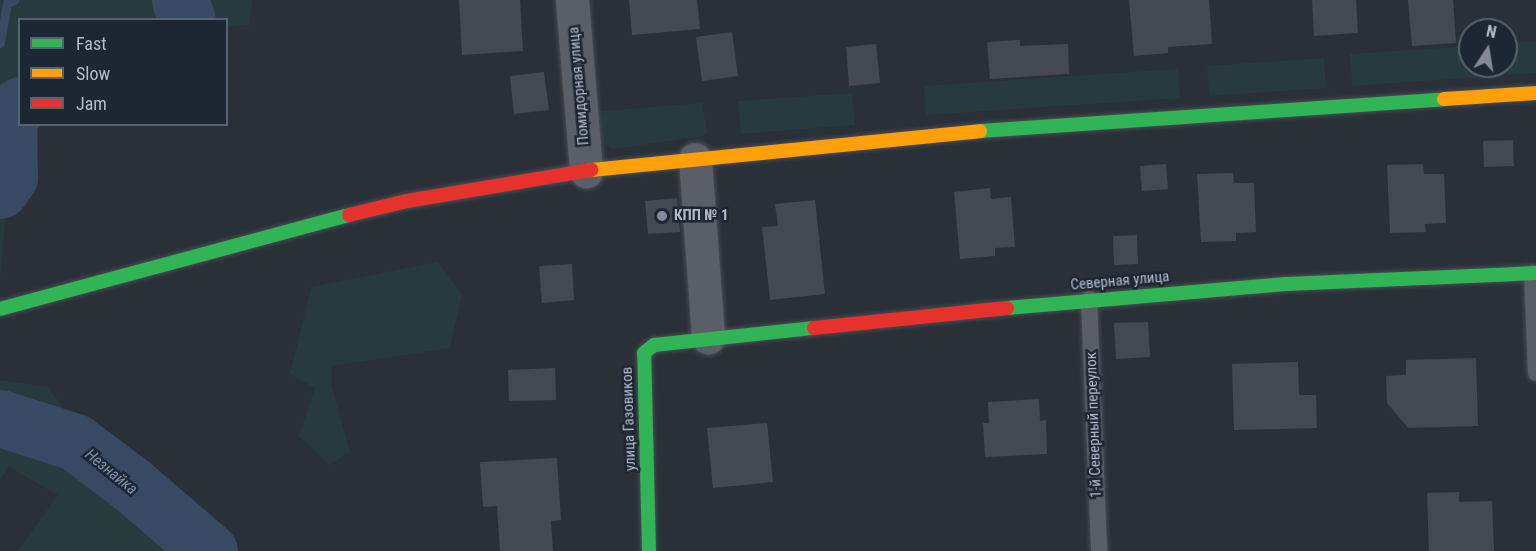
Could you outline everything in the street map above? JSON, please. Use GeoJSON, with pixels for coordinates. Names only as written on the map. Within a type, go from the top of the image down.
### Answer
{"type":"FeatureCollection","features":[{"type":"Feature","properties":{"kind":"street","name":"Помидорная улица"},"geometry":{"type":"LineString","coordinates":[[572,0],[586,171]]}},
{"type":"Feature","properties":{"kind":"street"},"geometry":{"type":"LineString","coordinates":[[3,308],[286,230],[407,201],[586,171],[964,132],[1536,93]]}},
{"type":"Feature","properties":{"kind":"street"},"geometry":{"type":"LineString","coordinates":[[695,159],[708,338]]}},
{"type":"Feature","properties":{"kind":"street","name":"Северная улица"},"geometry":{"type":"LineString","coordinates":[[708,338],[1089,299],[1286,284],[1534,273]]}},
{"type":"Feature","properties":{"kind":"street","name":"улица Газовиков"},"geometry":{"type":"LineString","coordinates":[[649,551],[644,353],[654,345],[708,338]]}},
{"type":"Feature","properties":{"kind":"lane"},"geometry":{"type":"LineString","coordinates":[[1534,273],[1536,373]]}},
{"type":"Feature","properties":{"kind":"lane","name":"1-й Северный переулок"},"geometry":{"type":"LineString","coordinates":[[1089,299],[1099,551]]}},
{"type":"Feature","properties":{"kind":"green space"},"geometry":{"type":"Polygon","coordinates":[[[0,0],[253,0],[249,25],[228,27],[228,18],[18,18],[18,126],[7,203],[0,279],[0,0]]]}},
{"type":"Feature","properties":{"kind":"green space"},"geometry":{"type":"Polygon","coordinates":[[[1536,41],[1536,73],[1518,74],[1518,42],[1536,41]]]}},
{"type":"Feature","properties":{"kind":"green space"},"geometry":{"type":"Polygon","coordinates":[[[1458,47],[1458,78],[1465,78],[1352,86],[1350,54],[1458,47]]]}},
{"type":"Feature","properties":{"kind":"green space"},"geometry":{"type":"Polygon","coordinates":[[[1324,58],[1326,88],[1209,96],[1207,66],[1324,58]]]}},
{"type":"Feature","properties":{"kind":"green space"},"geometry":{"type":"Polygon","coordinates":[[[1178,69],[1180,98],[926,115],[924,86],[1178,69]]]}},
{"type":"Feature","properties":{"kind":"green space"},"geometry":{"type":"Polygon","coordinates":[[[852,93],[855,125],[741,134],[738,101],[852,93]]]}},
{"type":"Feature","properties":{"kind":"green space"},"geometry":{"type":"Polygon","coordinates":[[[702,103],[707,132],[703,136],[613,149],[600,141],[593,112],[702,103]]]}},
{"type":"Feature","properties":{"kind":"green space"},"geometry":{"type":"Polygon","coordinates":[[[438,262],[462,295],[450,348],[332,366],[331,385],[350,452],[329,465],[299,436],[315,388],[290,374],[311,287],[438,262]]]}},
{"type":"Feature","properties":{"kind":"green space"},"geometry":{"type":"Polygon","coordinates":[[[0,380],[48,387],[92,448],[188,551],[18,551],[58,495],[9,467],[0,480],[0,380]]]}},
{"type":"Feature","properties":{"kind":"building"},"geometry":{"type":"Polygon","coordinates":[[[459,0],[520,0],[523,51],[462,55],[459,0]]]}},
{"type":"Feature","properties":{"kind":"building"},"geometry":{"type":"Polygon","coordinates":[[[629,0],[697,0],[700,29],[632,35],[629,0]]]}},
{"type":"Feature","properties":{"kind":"building"},"geometry":{"type":"Polygon","coordinates":[[[1129,0],[1209,0],[1212,44],[1168,47],[1168,53],[1134,56],[1129,0]]]}},
{"type":"Feature","properties":{"kind":"building"},"geometry":{"type":"Polygon","coordinates":[[[1312,0],[1356,0],[1358,33],[1314,36],[1312,0]]]}},
{"type":"Feature","properties":{"kind":"building"},"geometry":{"type":"Polygon","coordinates":[[[1408,0],[1453,0],[1456,43],[1412,46],[1408,0]]]}},
{"type":"Feature","properties":{"kind":"building"},"geometry":{"type":"Polygon","coordinates":[[[732,32],[738,76],[702,81],[696,37],[732,32]]]}},
{"type":"Feature","properties":{"kind":"building"},"geometry":{"type":"Polygon","coordinates":[[[1020,40],[1020,46],[1068,44],[1069,74],[990,79],[987,42],[1020,40]]]}},
{"type":"Feature","properties":{"kind":"building"},"geometry":{"type":"Polygon","coordinates":[[[876,44],[880,83],[849,86],[846,47],[876,44]]]}},
{"type":"Feature","properties":{"kind":"building"},"geometry":{"type":"Polygon","coordinates":[[[544,72],[549,110],[514,114],[510,76],[544,72]]]}},
{"type":"Feature","properties":{"kind":"building"},"geometry":{"type":"Polygon","coordinates":[[[1513,140],[1514,166],[1484,167],[1483,141],[1513,140]]]}},
{"type":"Feature","properties":{"kind":"building"},"geometry":{"type":"Polygon","coordinates":[[[1166,164],[1168,189],[1142,191],[1140,166],[1166,164]]]}},
{"type":"Feature","properties":{"kind":"building"},"geometry":{"type":"Polygon","coordinates":[[[1423,164],[1424,174],[1444,174],[1446,223],[1425,224],[1426,232],[1390,233],[1387,165],[1423,164]]]}},
{"type":"Feature","properties":{"kind":"building"},"geometry":{"type":"Polygon","coordinates":[[[1233,173],[1234,183],[1254,183],[1256,232],[1236,233],[1236,241],[1201,242],[1197,174],[1233,173]]]}},
{"type":"Feature","properties":{"kind":"building"},"geometry":{"type":"Polygon","coordinates":[[[990,188],[991,199],[1011,197],[1015,247],[995,248],[995,256],[960,259],[954,192],[990,188]]]}},
{"type":"Feature","properties":{"kind":"building","name":"КПП № 1"},"geometry":{"type":"Polygon","coordinates":[[[677,198],[680,232],[648,234],[645,201],[677,198]]]}},
{"type":"Feature","properties":{"kind":"building"},"geometry":{"type":"Polygon","coordinates":[[[815,200],[825,294],[770,300],[762,227],[778,226],[775,204],[815,200]]]}},
{"type":"Feature","properties":{"kind":"building"},"geometry":{"type":"Polygon","coordinates":[[[1137,235],[1138,264],[1114,265],[1113,236],[1137,235]]]}},
{"type":"Feature","properties":{"kind":"building"},"geometry":{"type":"Polygon","coordinates":[[[572,264],[574,300],[542,303],[539,266],[572,264]]]}},
{"type":"Feature","properties":{"kind":"building"},"geometry":{"type":"Polygon","coordinates":[[[1148,322],[1150,357],[1116,359],[1114,323],[1148,322]]]}},
{"type":"Feature","properties":{"kind":"building"},"geometry":{"type":"Polygon","coordinates":[[[1476,358],[1478,426],[1408,428],[1387,403],[1386,376],[1406,375],[1406,360],[1476,358]]]}},
{"type":"Feature","properties":{"kind":"building"},"geometry":{"type":"Polygon","coordinates":[[[1298,362],[1299,395],[1316,395],[1317,428],[1234,430],[1232,364],[1298,362]]]}},
{"type":"Feature","properties":{"kind":"building"},"geometry":{"type":"Polygon","coordinates":[[[555,368],[556,400],[509,401],[508,370],[555,368]]]}},
{"type":"Feature","properties":{"kind":"building"},"geometry":{"type":"Polygon","coordinates":[[[1039,399],[1040,421],[1046,420],[1047,454],[985,457],[983,423],[989,423],[988,402],[1039,399]]]}},
{"type":"Feature","properties":{"kind":"building"},"geometry":{"type":"Polygon","coordinates":[[[767,423],[773,482],[713,488],[707,428],[767,423]]]}},
{"type":"Feature","properties":{"kind":"building"},"geometry":{"type":"Polygon","coordinates":[[[557,458],[561,520],[551,521],[553,551],[500,551],[497,506],[483,507],[480,462],[557,458]]]}},
{"type":"Feature","properties":{"kind":"building"},"geometry":{"type":"Polygon","coordinates":[[[1459,492],[1459,502],[1492,501],[1494,551],[1429,551],[1427,493],[1459,492]]]}},
{"type":"Feature","properties":{"kind":"waterway","name":"Незнайка"},"geometry":{"type":"LineString","coordinates":[[0,43],[7,3],[14,0]]}},
{"type":"Feature","properties":{"kind":"waterway","name":"Незнайка"},"geometry":{"type":"LineString","coordinates":[[180,0],[186,18]]}},
{"type":"Feature","properties":{"kind":"waterway","name":"Незнайка"},"geometry":{"type":"LineString","coordinates":[[0,95],[8,114]]}},
{"type":"Feature","properties":{"kind":"waterway","name":"Незнайка"},"geometry":{"type":"LineString","coordinates":[[0,190],[9,177],[8,114],[18,106]]}},
{"type":"Feature","properties":{"kind":"waterway","name":"Незнайка"},"geometry":{"type":"LineString","coordinates":[[0,418],[75,442],[131,484],[209,551]]}},
{"type":"Feature","properties":{"kind":"traffic: fast"},"geometry":{"type":"LineString","coordinates":[[980,131],[1444,99]]}},
{"type":"Feature","properties":{"kind":"traffic: fast"},"geometry":{"type":"LineString","coordinates":[[0,309],[349,215]]}},
{"type":"Feature","properties":{"kind":"traffic: fast"},"geometry":{"type":"LineString","coordinates":[[1007,308],[1286,284],[1536,273]]}},
{"type":"Feature","properties":{"kind":"traffic: fast"},"geometry":{"type":"LineString","coordinates":[[649,551],[644,353],[654,345],[814,328]]}},
{"type":"Feature","properties":{"kind":"traffic: slow"},"geometry":{"type":"LineString","coordinates":[[1444,99],[1536,93]]}},
{"type":"Feature","properties":{"kind":"traffic: slow"},"geometry":{"type":"LineString","coordinates":[[591,170],[980,131]]}},
{"type":"Feature","properties":{"kind":"traffic: jam"},"geometry":{"type":"LineString","coordinates":[[349,215],[407,201],[591,170]]}},
{"type":"Feature","properties":{"kind":"traffic: jam"},"geometry":{"type":"LineString","coordinates":[[814,328],[1007,308]]}},
{"type":"Feature","properties":{"kind":"place","name":"КПП № 1"},"geometry":{"type":"Point","coordinates":[662,216]}}]}
